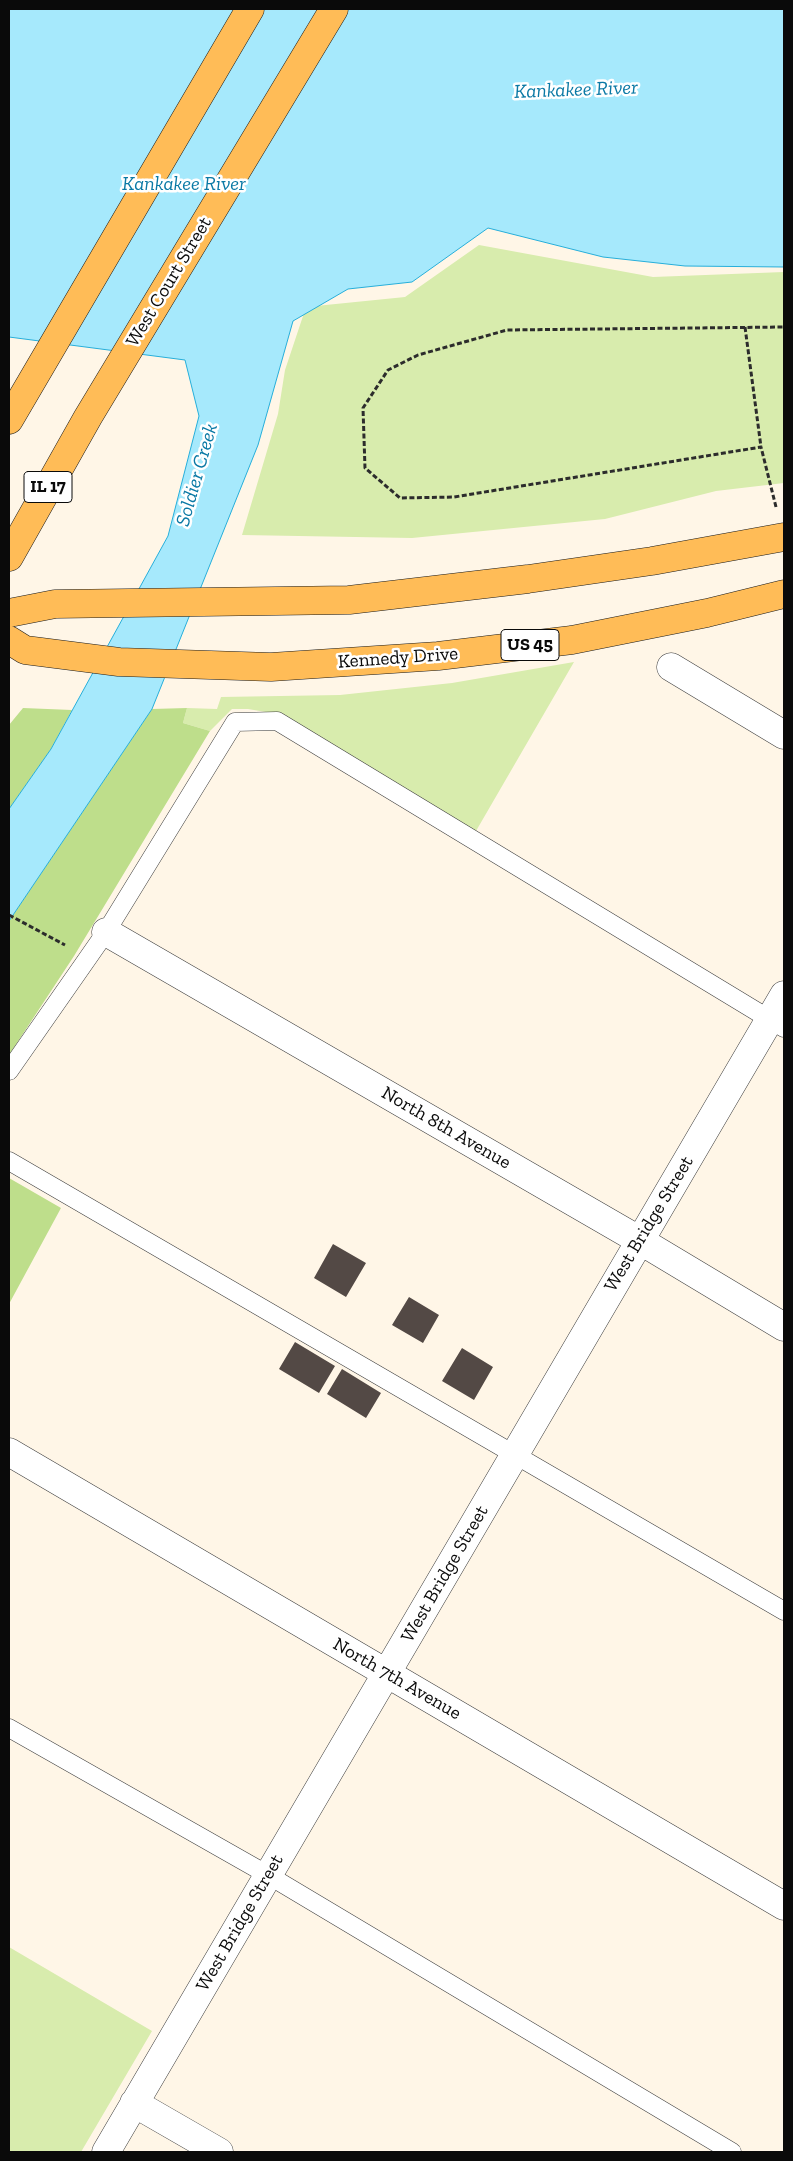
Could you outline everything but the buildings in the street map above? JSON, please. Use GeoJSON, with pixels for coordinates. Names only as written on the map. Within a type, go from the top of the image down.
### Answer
{"type":"FeatureCollection","features":[{"type":"Feature","properties":{"kind":"main road"},"geometry":{"type":"LineString","coordinates":[[9,420],[250,9]]}},
{"type":"Feature","properties":{"kind":"main road","name":"West Court Street"},"geometry":{"type":"LineString","coordinates":[[9,557],[88,417],[334,9]]}},
{"type":"Feature","properties":{"kind":"main road"},"geometry":{"type":"LineString","coordinates":[[9,613],[55,604],[349,600],[528,579],[652,561],[784,537]]}},
{"type":"Feature","properties":{"kind":"main road","name":"Kennedy Drive"},"geometry":{"type":"LineString","coordinates":[[17,645],[119,662],[271,667],[438,656],[572,640],[707,613],[784,594]]}},
{"type":"Feature","properties":{"kind":"street"},"geometry":{"type":"LineString","coordinates":[[671,667],[784,735]]}},
{"type":"Feature","properties":{"kind":"street","name":"North 8th Avenue"},"geometry":{"type":"LineString","coordinates":[[106,932],[639,1240],[784,1327]]}},
{"type":"Feature","properties":{"kind":"street","name":"West Bridge Street"},"geometry":{"type":"LineString","coordinates":[[106,2152],[639,1240],[777,1024],[784,995]]}},
{"type":"Feature","properties":{"kind":"street","name":"North 7th Avenue"},"geometry":{"type":"LineString","coordinates":[[9,1452],[784,1906]]}},
{"type":"Feature","properties":{"kind":"street"},"geometry":{"type":"LineString","coordinates":[[134,2103],[219,2152]]}},
{"type":"Feature","properties":{"kind":"lane"},"geometry":{"type":"LineString","coordinates":[[9,1071],[106,932],[235,722],[277,721],[777,1024]]}},
{"type":"Feature","properties":{"kind":"lane"},"geometry":{"type":"LineString","coordinates":[[9,1161],[784,1611]]}},
{"type":"Feature","properties":{"kind":"lane"},"geometry":{"type":"LineString","coordinates":[[9,1728],[268,1876],[732,2152]]}},
{"type":"Feature","properties":{"kind":"path"},"geometry":{"type":"LineString","coordinates":[[745,327],[761,447],[777,510]]}},
{"type":"Feature","properties":{"kind":"path"},"geometry":{"type":"LineString","coordinates":[[761,447],[454,497],[400,498],[365,468],[362,408],[388,370],[418,355],[507,330],[784,327]]}},
{"type":"Feature","properties":{"kind":"path"},"geometry":{"type":"LineString","coordinates":[[9,915],[64,945],[106,932]]}},
{"type":"Feature","properties":{"kind":"green space"},"geometry":{"type":"Polygon","coordinates":[[[479,245],[653,277],[784,272],[784,483],[716,491],[605,519],[412,538],[242,535],[278,414],[285,370],[306,307],[405,297],[479,245]]]}},
{"type":"Feature","properties":{"kind":"green space"},"geometry":{"type":"Polygon","coordinates":[[[574,662],[476,831],[284,715],[248,709],[232,709],[210,731],[183,723],[187,708],[217,709],[221,697],[340,695],[452,683],[574,662]]]}},
{"type":"Feature","properties":{"kind":"green space"},"geometry":{"type":"Polygon","coordinates":[[[23,708],[72,710],[51,749],[9,809],[9,725],[23,708]]]}},
{"type":"Feature","properties":{"kind":"green space"},"geometry":{"type":"Polygon","coordinates":[[[187,708],[183,723],[210,731],[74,956],[9,1055],[9,921],[152,709],[187,708]]]}},
{"type":"Feature","properties":{"kind":"green space"},"geometry":{"type":"Polygon","coordinates":[[[9,1178],[61,1208],[9,1304],[9,1178]]]}},
{"type":"Feature","properties":{"kind":"green space"},"geometry":{"type":"Polygon","coordinates":[[[9,1947],[152,2031],[81,2152],[9,2152],[9,1947]]]}},
{"type":"Feature","properties":{"kind":"water","name":"Kankakee River"},"geometry":{"type":"Polygon","coordinates":[[[9,9],[784,9],[784,267],[685,266],[603,257],[488,228],[412,282],[348,289],[293,321],[258,445],[152,709],[9,921],[9,809],[51,749],[168,536],[199,416],[185,360],[9,337],[9,9]]]}},
{"type":"Feature","properties":{"kind":"water label","name":"Soldier Creek"},"geometry":{"type":"Point","coordinates":[197,475]}}]}
